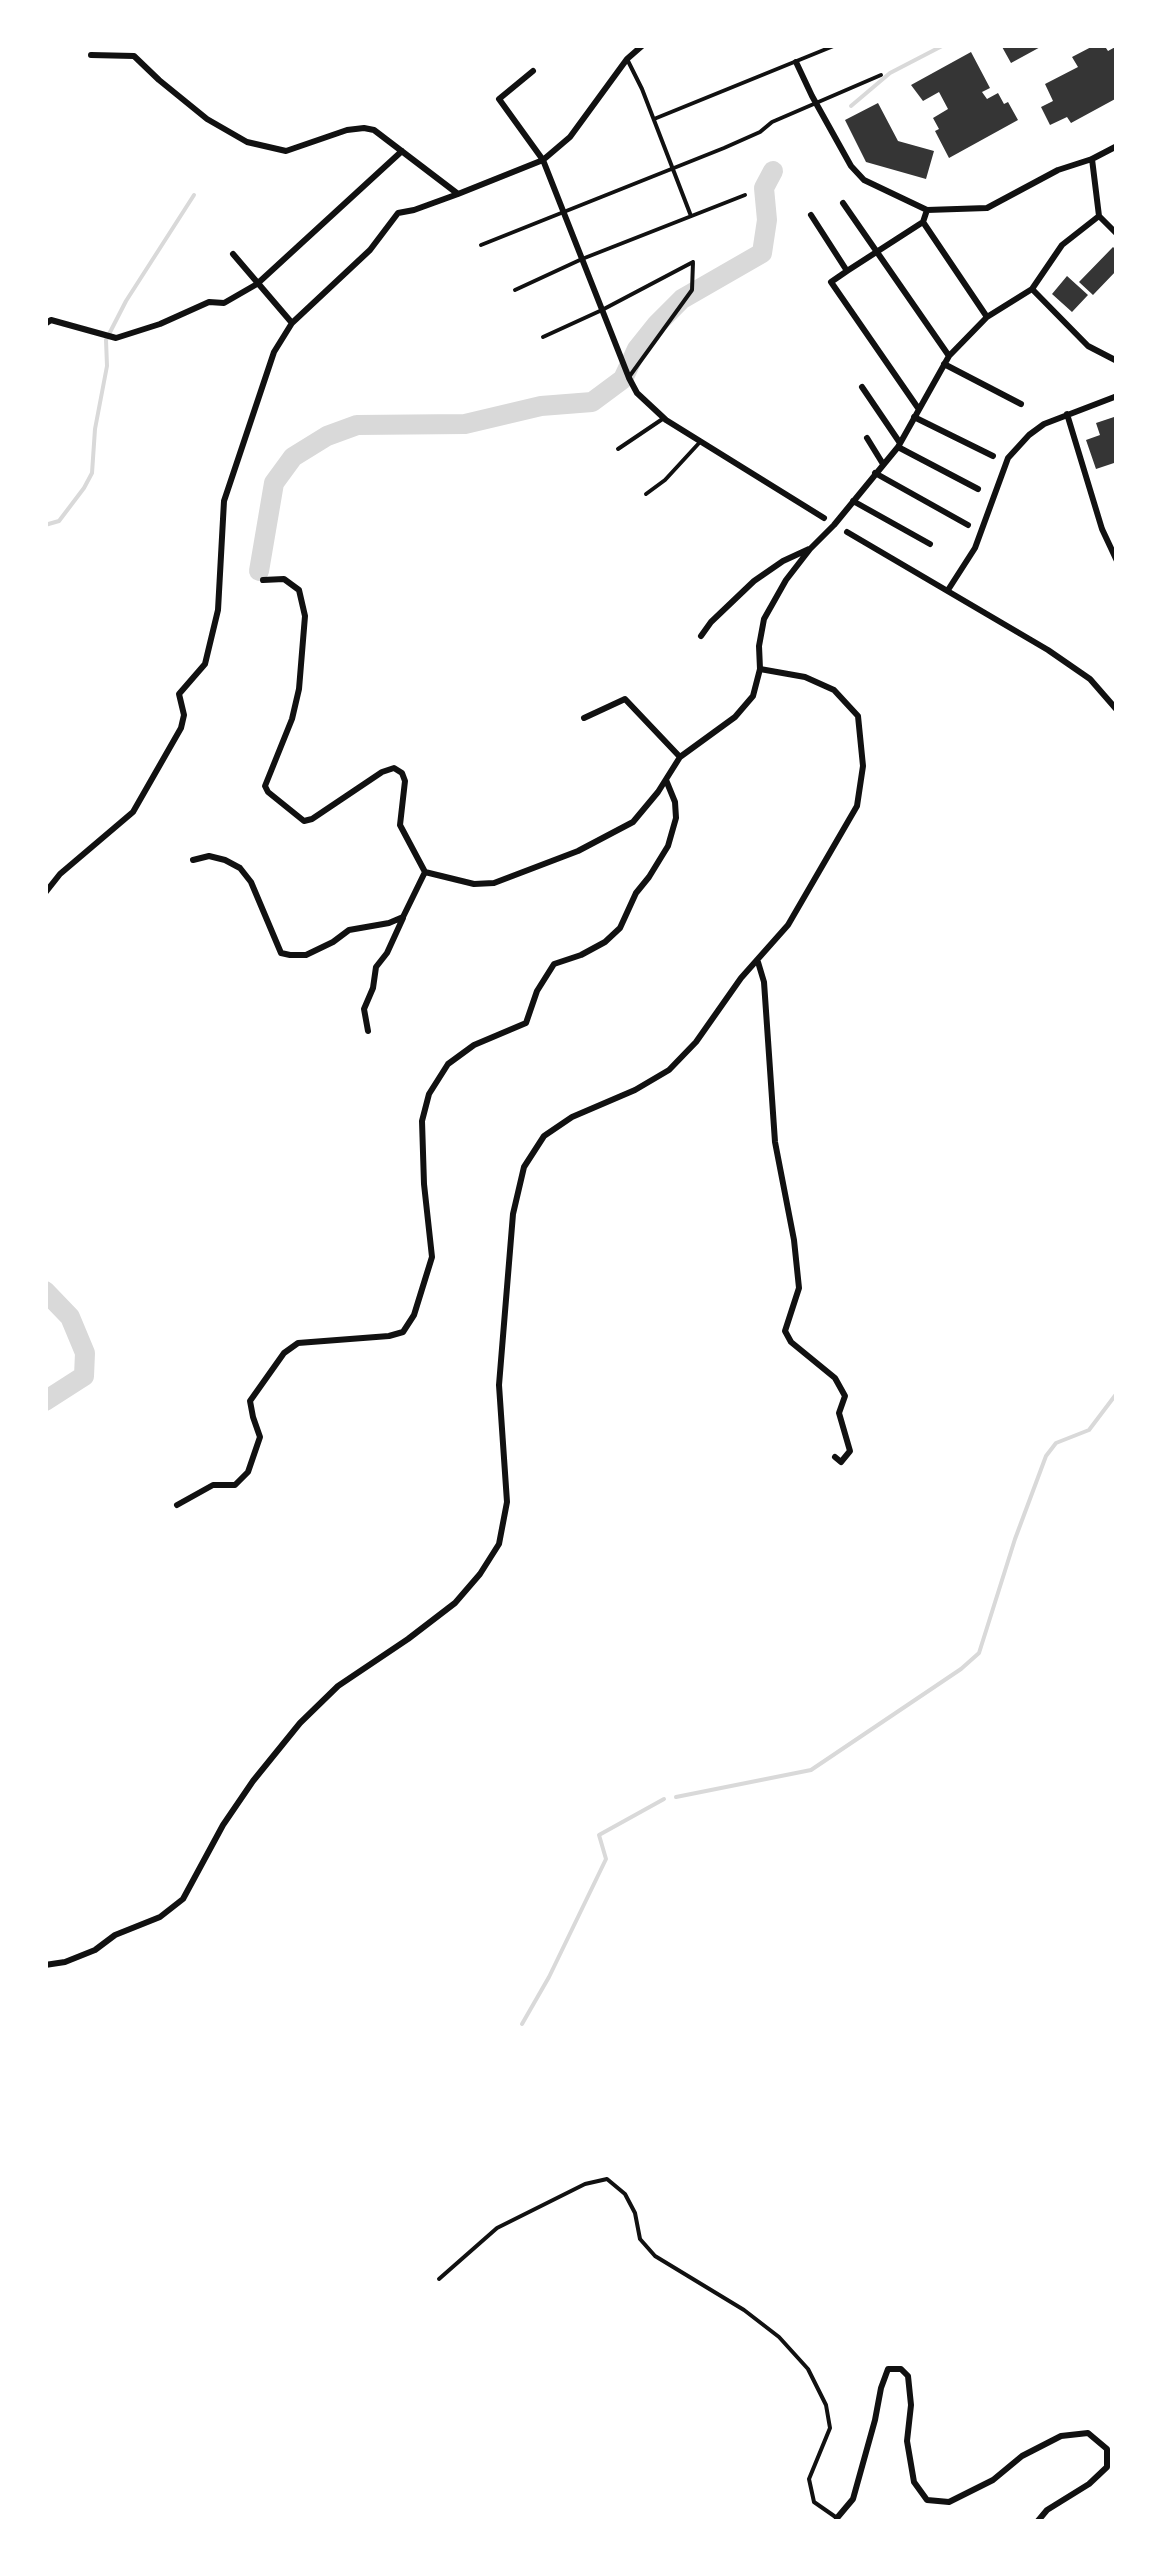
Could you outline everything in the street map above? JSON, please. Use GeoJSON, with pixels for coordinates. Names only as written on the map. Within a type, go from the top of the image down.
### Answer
{"type":"FeatureCollection","features":[{"type":"Feature","properties":{"kind":"street"},"geometry":{"type":"LineString","coordinates":[[45,892],[60,874],[134,812],[182,728],[180,694],[205,664],[218,610],[224,501],[274,352],[292,323],[370,250],[398,213],[543,160],[570,137],[642,45]]}},
{"type":"Feature","properties":{"kind":"street"},"geometry":{"type":"LineString","coordinates":[[90,56],[134,56],[208,119],[247,142],[286,151],[347,130],[374,130],[458,194]]}},
{"type":"Feature","properties":{"kind":"street"},"geometry":{"type":"LineString","coordinates":[[796,62],[851,166],[864,180],[927,210],[987,208],[1058,170],[1117,146]]}},
{"type":"Feature","properties":{"kind":"street"},"geometry":{"type":"LineString","coordinates":[[533,71],[498,99],[543,160],[628,377],[664,418],[825,517]]}},
{"type":"Feature","properties":{"kind":"street"},"geometry":{"type":"LineString","coordinates":[[45,324],[52,320],[116,338],[208,302],[224,302],[257,284],[402,151]]}},
{"type":"Feature","properties":{"kind":"street"},"geometry":{"type":"LineString","coordinates":[[1092,159],[1099,216],[1117,234]]}},
{"type":"Feature","properties":{"kind":"street"},"geometry":{"type":"LineString","coordinates":[[843,203],[946,360],[1021,404]]}},
{"type":"Feature","properties":{"kind":"street"},"geometry":{"type":"LineString","coordinates":[[918,408],[831,282],[923,222],[927,210]]}},
{"type":"Feature","properties":{"kind":"street"},"geometry":{"type":"LineString","coordinates":[[810,216],[847,271]]}},
{"type":"Feature","properties":{"kind":"street"},"geometry":{"type":"LineString","coordinates":[[262,580],[284,579],[299,590],[305,616],[299,689],[292,719],[266,786],[268,792],[304,822],[394,768],[402,772],[406,781],[400,825],[425,872],[474,884],[494,883],[578,851],[633,822],[680,757],[734,717],[753,696],[760,669],[764,619],[786,580],[899,445],[946,360],[988,317],[1032,289],[1062,245],[1099,216]]}},
{"type":"Feature","properties":{"kind":"street"},"geometry":{"type":"LineString","coordinates":[[923,222],[988,317]]}},
{"type":"Feature","properties":{"kind":"street"},"geometry":{"type":"LineString","coordinates":[[233,254],[292,323]]}},
{"type":"Feature","properties":{"kind":"street"},"geometry":{"type":"LineString","coordinates":[[1032,289],[1088,346],[1117,362]]}},
{"type":"Feature","properties":{"kind":"street"},"geometry":{"type":"LineString","coordinates":[[862,387],[899,445],[978,489]]}},
{"type":"Feature","properties":{"kind":"street"},"geometry":{"type":"LineString","coordinates":[[948,590],[975,548],[1008,458],[1044,424],[1117,396]]}},
{"type":"Feature","properties":{"kind":"street"},"geometry":{"type":"LineString","coordinates":[[1068,414],[1102,529],[1117,561]]}},
{"type":"Feature","properties":{"kind":"street"},"geometry":{"type":"LineString","coordinates":[[914,417],[993,456]]}},
{"type":"Feature","properties":{"kind":"street"},"geometry":{"type":"LineString","coordinates":[[867,438],[883,464]]}},
{"type":"Feature","properties":{"kind":"street"},"geometry":{"type":"LineString","coordinates":[[875,473],[968,525]]}},
{"type":"Feature","properties":{"kind":"street"},"geometry":{"type":"LineString","coordinates":[[852,502],[930,544]]}},
{"type":"Feature","properties":{"kind":"street"},"geometry":{"type":"LineString","coordinates":[[848,531],[1048,650],[1090,679],[1117,710]]}},
{"type":"Feature","properties":{"kind":"street"},"geometry":{"type":"LineString","coordinates":[[702,636],[711,622],[754,581],[782,561],[810,549]]}},
{"type":"Feature","properties":{"kind":"street"},"geometry":{"type":"LineString","coordinates":[[45,1965],[94,1950],[115,1935],[160,1917],[183,1899],[223,1825],[300,1724],[338,1686],[455,1603],[499,1544],[507,1502],[500,1385],[513,1214],[524,1166],[544,1136],[572,1117],[635,1090],[668,1070],[696,1042],[740,978],[788,925],[856,806],[863,766],[858,716],[834,690],[805,677],[760,669]]}},
{"type":"Feature","properties":{"kind":"street"},"geometry":{"type":"LineString","coordinates":[[584,718],[625,700],[680,757]]}},
{"type":"Feature","properties":{"kind":"street"},"geometry":{"type":"LineString","coordinates":[[177,1504],[214,1485],[235,1484],[248,1472],[260,1437],[250,1400],[284,1353],[298,1343],[403,1332],[414,1315],[432,1257],[422,1121],[429,1094],[448,1064],[461,1054],[526,1023],[537,991],[554,964],[604,942],[620,928],[636,893],[668,846],[676,818],[666,778]]}},
{"type":"Feature","properties":{"kind":"street"},"geometry":{"type":"LineString","coordinates":[[194,860],[209,856],[240,868],[251,882],[281,953],[306,954],[349,930],[388,923],[403,916]]}},
{"type":"Feature","properties":{"kind":"street"},"geometry":{"type":"LineString","coordinates":[[368,1031],[364,1009],[376,967],[425,872]]}},
{"type":"Feature","properties":{"kind":"street"},"geometry":{"type":"LineString","coordinates":[[758,961],[764,982],[775,1142],[799,1288],[786,1331],[791,1342],[835,1378],[845,1396],[838,1413],[850,1451],[841,1462],[835,1458]]}},
{"type":"Feature","properties":{"kind":"street"},"geometry":{"type":"LineString","coordinates":[[838,2518],[853,2500],[888,2369],[901,2369],[908,2376],[912,2405],[907,2441],[914,2482],[927,2500],[949,2502],[993,2480],[1022,2456],[1060,2436],[1088,2433],[1107,2448],[1107,2467],[1047,2510],[1037,2522]]}},
{"type":"Feature","properties":{"kind":"lane"},"geometry":{"type":"LineString","coordinates":[[654,119],[836,45]]}},
{"type":"Feature","properties":{"kind":"lane"},"geometry":{"type":"LineString","coordinates":[[628,59],[691,216]]}},
{"type":"Feature","properties":{"kind":"lane"},"geometry":{"type":"LineString","coordinates":[[481,245],[760,132],[772,122],[881,75]]}},
{"type":"Feature","properties":{"kind":"lane"},"geometry":{"type":"LineString","coordinates":[[515,290],[744,195]]}},
{"type":"Feature","properties":{"kind":"lane"},"geometry":{"type":"LineString","coordinates":[[542,337],[693,262],[692,290],[628,377]]}},
{"type":"Feature","properties":{"kind":"lane"},"geometry":{"type":"LineString","coordinates":[[618,449],[664,418]]}},
{"type":"Feature","properties":{"kind":"lane"},"geometry":{"type":"LineString","coordinates":[[646,494],[666,480],[700,442]]}},
{"type":"Feature","properties":{"kind":"lane"},"geometry":{"type":"LineString","coordinates":[[439,2279],[497,2228],[585,2184],[606,2179],[624,2194],[635,2213],[640,2239],[656,2256],[744,2310],[778,2337],[808,2369],[826,2405],[830,2428],[809,2479],[814,2502],[838,2518]]}},
{"type":"Feature","properties":{"kind":"building"},"geometry":{"type":"Polygon","coordinates":[[[1001,45],[1044,45],[1011,63],[1001,45]]]}},
{"type":"Feature","properties":{"kind":"building"},"geometry":{"type":"Polygon","coordinates":[[[1095,45],[1104,45],[1108,51],[1117,46],[1117,98],[1071,123],[1067,117],[1050,125],[1041,107],[1053,101],[1045,84],[1078,67],[1072,57],[1095,45]]]}},
{"type":"Feature","properties":{"kind":"building"},"geometry":{"type":"Polygon","coordinates":[[[971,52],[990,88],[982,92],[987,99],[998,93],[1018,120],[949,158],[933,118],[948,109],[939,92],[923,101],[911,85],[971,52]]]}},
{"type":"Feature","properties":{"kind":"building"},"geometry":{"type":"Polygon","coordinates":[[[878,103],[898,141],[934,151],[926,179],[866,162],[845,120],[878,103]]]}},
{"type":"Feature","properties":{"kind":"building"},"geometry":{"type":"Polygon","coordinates":[[[1113,247],[1117,251],[1117,270],[1093,295],[1079,282],[1113,247]]]}},
{"type":"Feature","properties":{"kind":"building"},"geometry":{"type":"Polygon","coordinates":[[[1067,276],[1088,295],[1072,312],[1052,294],[1067,276]]]}},
{"type":"Feature","properties":{"kind":"building"},"geometry":{"type":"Polygon","coordinates":[[[1117,416],[1117,462],[1096,469],[1086,440],[1100,435],[1096,423],[1117,416]]]}},
{"type":"Feature","properties":{"kind":"waterway"},"geometry":{"type":"LineString","coordinates":[[851,106],[890,73],[944,45]]}},
{"type":"Feature","properties":{"kind":"waterway"},"geometry":{"type":"LineString","coordinates":[[259,571],[274,483],[293,457],[327,436],[357,425],[465,424],[541,406],[592,402],[623,379],[637,349],[682,299],[762,253],[767,220],[764,188],[773,171]]}},
{"type":"Feature","properties":{"kind":"waterway"},"geometry":{"type":"LineString","coordinates":[[45,525],[59,521],[92,473],[95,429],[107,366],[106,340],[126,301],[194,195]]}},
{"type":"Feature","properties":{"kind":"waterway"},"geometry":{"type":"LineString","coordinates":[[45,1291],[70,1317],[85,1353],[84,1376],[45,1401]]}},
{"type":"Feature","properties":{"kind":"waterway"},"geometry":{"type":"LineString","coordinates":[[676,1797],[811,1770],[979,1653],[1046,1456],[1056,1443],[1089,1430],[1117,1393]]}},
{"type":"Feature","properties":{"kind":"waterway"},"geometry":{"type":"LineString","coordinates":[[522,2024],[606,1859],[599,1835],[664,1799]]}}]}
